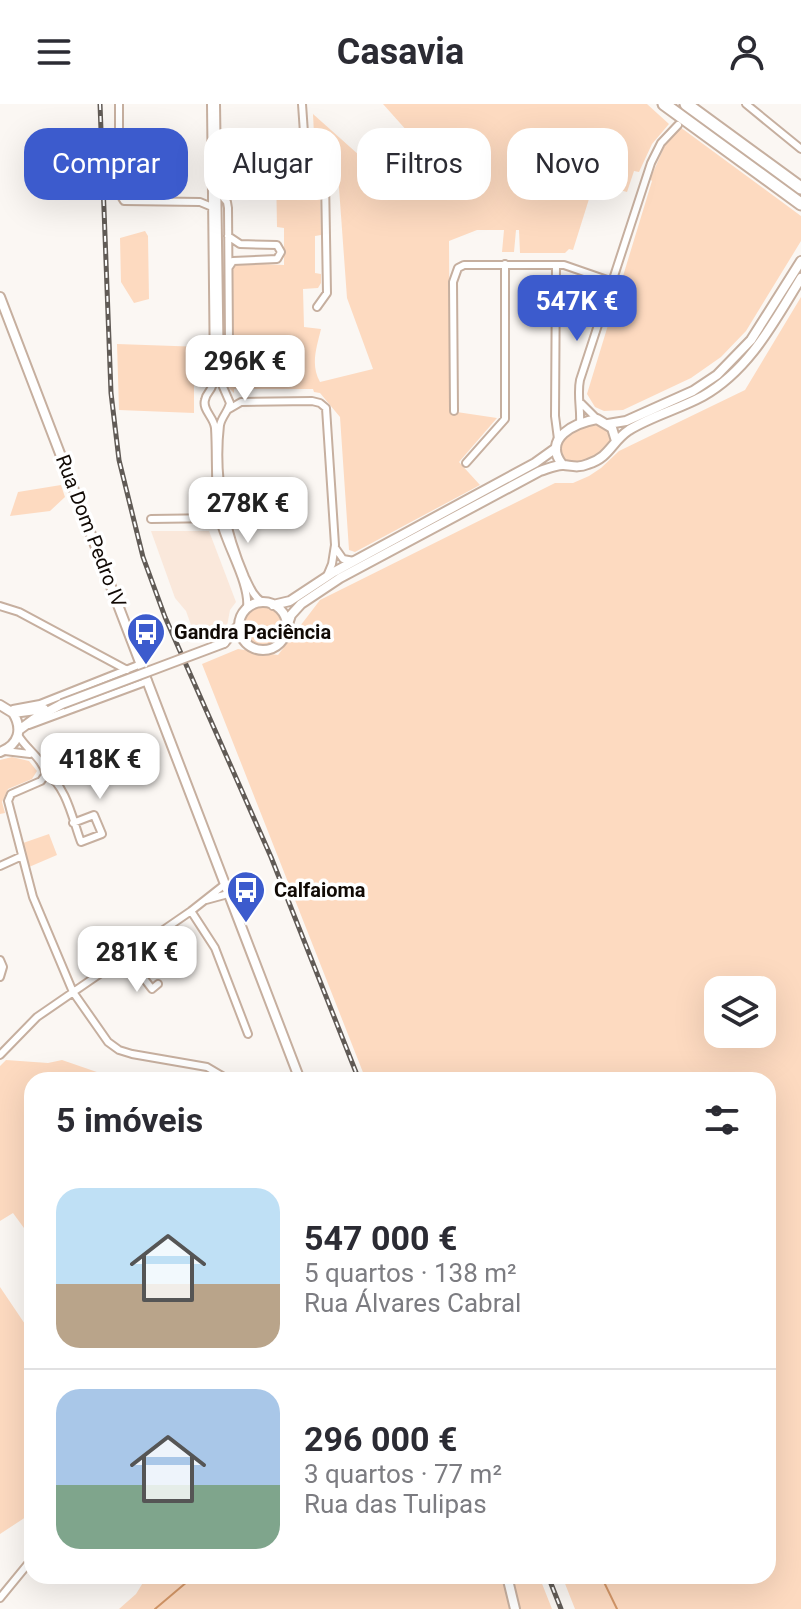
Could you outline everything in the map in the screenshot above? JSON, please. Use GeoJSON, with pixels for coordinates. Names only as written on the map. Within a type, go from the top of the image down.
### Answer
{"type":"FeatureCollection","features":[{"type":"Feature","properties":{"kind":"highway"},"geometry":{"type":"LineString","coordinates":[[664,104],[801,204]]}},
{"type":"Feature","properties":{"kind":"highway"},"geometry":{"type":"LineString","coordinates":[[686,104],[801,188]]}},
{"type":"Feature","properties":{"kind":"main road"},"geometry":{"type":"LineString","coordinates":[[608,424],[626,421],[680,397],[717,375],[751,340],[801,261]]}},
{"type":"Feature","properties":{"kind":"main road"},"geometry":{"type":"LineString","coordinates":[[2,751],[14,743],[21,730],[57,706],[224,643],[247,644],[260,650],[275,647],[286,635],[291,615],[347,565],[540,471],[562,464],[576,468],[596,461],[611,451],[616,441],[630,429],[701,397],[733,374],[758,347],[801,278]]}},
{"type":"Feature","properties":{"kind":"main road","name":"Rua Dom Pedro IV"},"geometry":{"type":"LineString","coordinates":[[0,297],[297,1072]]}},
{"type":"Feature","properties":{"kind":"main road"},"geometry":{"type":"LineString","coordinates":[[273,605],[290,601],[327,576],[535,463],[570,428],[580,423],[597,419],[608,424],[616,441]]}},
{"type":"Feature","properties":{"kind":"main road"},"geometry":{"type":"LineString","coordinates":[[557,444],[562,464]]}},
{"type":"Feature","properties":{"kind":"main road"},"geometry":{"type":"LineString","coordinates":[[224,643],[247,608],[262,602],[282,612],[287,627]]}},
{"type":"Feature","properties":{"kind":"main road"},"geometry":{"type":"LineString","coordinates":[[239,624],[241,636],[247,644]]}},
{"type":"Feature","properties":{"kind":"main road"},"geometry":{"type":"LineString","coordinates":[[0,705],[11,711],[21,730]]}},
{"type":"Feature","properties":{"kind":"main road"},"geometry":{"type":"LineString","coordinates":[[11,711],[57,706]]}},
{"type":"Feature","properties":{"kind":"main road"},"geometry":{"type":"LineString","coordinates":[[509,1584],[515,1609]]}},
{"type":"Feature","properties":{"kind":"street"},"geometry":{"type":"LineString","coordinates":[[119,104],[120,197],[128,203],[200,202],[212,207]]}},
{"type":"Feature","properties":{"kind":"street"},"geometry":{"type":"LineString","coordinates":[[214,104],[215,128]]}},
{"type":"Feature","properties":{"kind":"street"},"geometry":{"type":"LineString","coordinates":[[214,104],[212,391],[204,401],[215,426],[216,492],[220,518],[227,547],[247,596],[247,608]]}},
{"type":"Feature","properties":{"kind":"street"},"geometry":{"type":"LineString","coordinates":[[302,104],[304,128]]}},
{"type":"Feature","properties":{"kind":"street"},"geometry":{"type":"LineString","coordinates":[[746,104],[801,149]]}},
{"type":"Feature","properties":{"kind":"street"},"geometry":{"type":"LineString","coordinates":[[580,423],[580,380],[651,163],[661,143],[678,125]]}},
{"type":"Feature","properties":{"kind":"street"},"geometry":{"type":"LineString","coordinates":[[217,200],[220,384],[226,394],[226,411],[220,429],[220,470],[226,523],[234,550],[254,595],[262,602]]}},
{"type":"Feature","properties":{"kind":"street"},"geometry":{"type":"LineString","coordinates":[[220,365],[229,348],[225,200]]}},
{"type":"Feature","properties":{"kind":"street"},"geometry":{"type":"LineString","coordinates":[[317,307],[327,293],[325,200]]}},
{"type":"Feature","properties":{"kind":"street"},"geometry":{"type":"LineString","coordinates":[[228,236],[240,244],[272,244],[281,252],[277,259],[272,260],[237,260],[228,271]]}},
{"type":"Feature","properties":{"kind":"street"},"geometry":{"type":"LineString","coordinates":[[466,463],[505,419],[505,264]]}},
{"type":"Feature","properties":{"kind":"street"},"geometry":{"type":"LineString","coordinates":[[454,411],[454,276],[458,268],[464,265],[556,265],[575,268],[613,282]]}},
{"type":"Feature","properties":{"kind":"street"},"geometry":{"type":"LineString","coordinates":[[556,265],[557,444]]}},
{"type":"Feature","properties":{"kind":"street"},"geometry":{"type":"LineString","coordinates":[[212,391],[241,402],[320,403],[328,412],[335,545],[327,576]]}},
{"type":"Feature","properties":{"kind":"street"},"geometry":{"type":"LineString","coordinates":[[209,413],[216,416],[241,402]]}},
{"type":"Feature","properties":{"kind":"street"},"geometry":{"type":"LineString","coordinates":[[581,403],[597,419]]}},
{"type":"Feature","properties":{"kind":"street"},"geometry":{"type":"LineString","coordinates":[[556,411],[562,423],[570,428]]}},
{"type":"Feature","properties":{"kind":"street"},"geometry":{"type":"LineString","coordinates":[[151,519],[220,518]]}},
{"type":"Feature","properties":{"kind":"street"},"geometry":{"type":"LineString","coordinates":[[335,545],[347,565]]}},
{"type":"Feature","properties":{"kind":"street"},"geometry":{"type":"LineString","coordinates":[[0,606],[19,612],[127,670]]}},
{"type":"Feature","properties":{"kind":"street"},"geometry":{"type":"LineString","coordinates":[[11,711],[40,704],[141,664]]}},
{"type":"Feature","properties":{"kind":"street"},"geometry":{"type":"LineString","coordinates":[[33,756],[21,730],[148,681]]}},
{"type":"Feature","properties":{"kind":"street"},"geometry":{"type":"LineString","coordinates":[[2,751],[33,756],[42,762],[46,774],[58,783],[73,823],[81,842],[102,834],[94,815],[73,823]]}},
{"type":"Feature","properties":{"kind":"street"},"geometry":{"type":"LineString","coordinates":[[46,774],[41,781],[11,794],[8,801],[33,897],[73,992],[108,1042],[119,1050],[198,1064],[214,1072]]}},
{"type":"Feature","properties":{"kind":"street"},"geometry":{"type":"LineString","coordinates":[[0,866],[22,856]]}},
{"type":"Feature","properties":{"kind":"street"},"geometry":{"type":"LineString","coordinates":[[0,1055],[27,1026],[224,885]]}},
{"type":"Feature","properties":{"kind":"street"},"geometry":{"type":"LineString","coordinates":[[206,900],[228,894]]}},
{"type":"Feature","properties":{"kind":"street"},"geometry":{"type":"LineString","coordinates":[[191,911],[215,948],[248,1034]]}},
{"type":"Feature","properties":{"kind":"street"},"geometry":{"type":"LineString","coordinates":[[127,956],[152,989],[158,984]]}},
{"type":"Feature","properties":{"kind":"street"},"geometry":{"type":"LineString","coordinates":[[0,960],[3,967],[0,977]]}},
{"type":"Feature","properties":{"kind":"street"},"geometry":{"type":"LineString","coordinates":[[0,1598],[24,1569]]}},
{"type":"Feature","properties":{"kind":"shaded area"},"geometry":{"type":"Polygon","coordinates":[[[383,104],[647,104],[669,124],[652,144],[639,172],[634,171],[628,189],[628,128],[507,128],[507,200],[589,200],[573,250],[565,253],[520,253],[519,230],[516,230],[514,252],[502,252],[504,230],[477,230],[449,241],[450,411],[497,418],[459,462],[480,485],[355,552],[349,550],[340,417],[313,389],[234,389],[234,393],[227,386],[225,376],[232,376],[232,372],[225,371],[233,342],[231,267],[235,263],[260,261],[263,264],[284,265],[284,228],[277,227],[277,200],[320,200],[321,235],[315,236],[315,273],[321,274],[321,283],[318,288],[303,289],[304,327],[321,329],[315,356],[317,376],[320,382],[373,369],[347,298],[340,200],[341,139],[357,153],[357,200],[491,200],[491,128],[404,128],[383,104]]]}},
{"type":"Feature","properties":{"kind":"shaded area"},"geometry":{"type":"Polygon","coordinates":[[[313,114],[329,128],[314,128],[313,114]]]}},
{"type":"Feature","properties":{"kind":"shaded area"},"geometry":{"type":"Polygon","coordinates":[[[680,127],[801,216],[801,241],[746,331],[721,357],[691,378],[623,410],[604,411],[595,407],[587,394],[652,181],[650,179],[666,143],[680,127]]]}},
{"type":"Feature","properties":{"kind":"shaded area"},"geometry":{"type":"Polygon","coordinates":[[[145,231],[148,236],[149,299],[134,303],[121,282],[120,238],[145,231]]]}},
{"type":"Feature","properties":{"kind":"shaded area"},"geometry":{"type":"Polygon","coordinates":[[[801,297],[801,1609],[575,1609],[565,1584],[776,1584],[776,1072],[363,1072],[202,664],[238,649],[278,655],[320,600],[555,483],[573,483],[601,468],[619,451],[745,390],[801,297]]]}},
{"type":"Feature","properties":{"kind":"shaded area"},"geometry":{"type":"Polygon","coordinates":[[[117,344],[203,347],[202,371],[194,373],[194,413],[119,410],[117,344]]]}},
{"type":"Feature","properties":{"kind":"shaded area"},"geometry":{"type":"Polygon","coordinates":[[[596,425],[610,436],[604,449],[586,459],[566,461],[560,448],[566,438],[579,429],[596,425]]]}},
{"type":"Feature","properties":{"kind":"shaded area"},"geometry":{"type":"Polygon","coordinates":[[[61,485],[65,497],[50,511],[10,516],[18,492],[61,485]]]}},
{"type":"Feature","properties":{"kind":"shaded area"},"geometry":{"type":"Polygon","coordinates":[[[151,531],[209,531],[236,602],[230,610],[227,626],[195,636],[186,611],[175,598],[151,531]]]}},
{"type":"Feature","properties":{"kind":"shaded area"},"geometry":{"type":"Polygon","coordinates":[[[264,606],[278,612],[284,626],[278,640],[264,646],[250,640],[244,626],[250,612],[264,606]]]}},
{"type":"Feature","properties":{"kind":"shaded area"},"geometry":{"type":"Polygon","coordinates":[[[138,734],[145,755],[116,766],[110,744],[138,734]]]}},
{"type":"Feature","properties":{"kind":"shaded area"},"geometry":{"type":"Polygon","coordinates":[[[12,757],[29,761],[37,771],[32,779],[8,789],[2,802],[5,813],[0,814],[0,760],[12,757]]]}},
{"type":"Feature","properties":{"kind":"shaded area"},"geometry":{"type":"Polygon","coordinates":[[[49,834],[57,855],[29,867],[23,843],[49,834]]]}},
{"type":"Feature","properties":{"kind":"shaded area"},"geometry":{"type":"Polygon","coordinates":[[[6,1060],[48,1063],[62,1060],[97,1072],[24,1072],[24,1228],[13,1213],[0,1221],[0,1066],[6,1060]]]}},
{"type":"Feature","properties":{"kind":"shaded area"},"geometry":{"type":"Polygon","coordinates":[[[0,1287],[24,1323],[24,1518],[0,1534],[0,1287]]]}},
{"type":"Feature","properties":{"kind":"shaded area"},"geometry":{"type":"Polygon","coordinates":[[[142,1584],[542,1584],[552,1609],[119,1609],[142,1584]]]}},
{"type":"Feature","properties":{"kind":"waterway"},"geometry":{"type":"LineString","coordinates":[[155,1609],[185,1584]]}},
{"type":"Feature","properties":{"kind":"waterway"},"geometry":{"type":"LineString","coordinates":[[605,1584],[617,1609]]}},
{"type":"Feature","properties":{"kind":"railway"},"geometry":{"type":"LineString","coordinates":[[100,104],[111,393],[119,460],[143,557],[165,617],[271,857],[356,1072]]}},
{"type":"Feature","properties":{"kind":"railway"},"geometry":{"type":"LineString","coordinates":[[551,1584],[561,1609]]}},
{"type":"Feature","properties":{"kind":"place","name":"Gandra Paciência"},"geometry":{"type":"Point","coordinates":[146,666]}},
{"type":"Feature","properties":{"kind":"place","name":"Calfaioma"},"geometry":{"type":"Point","coordinates":[246,924]}}]}
